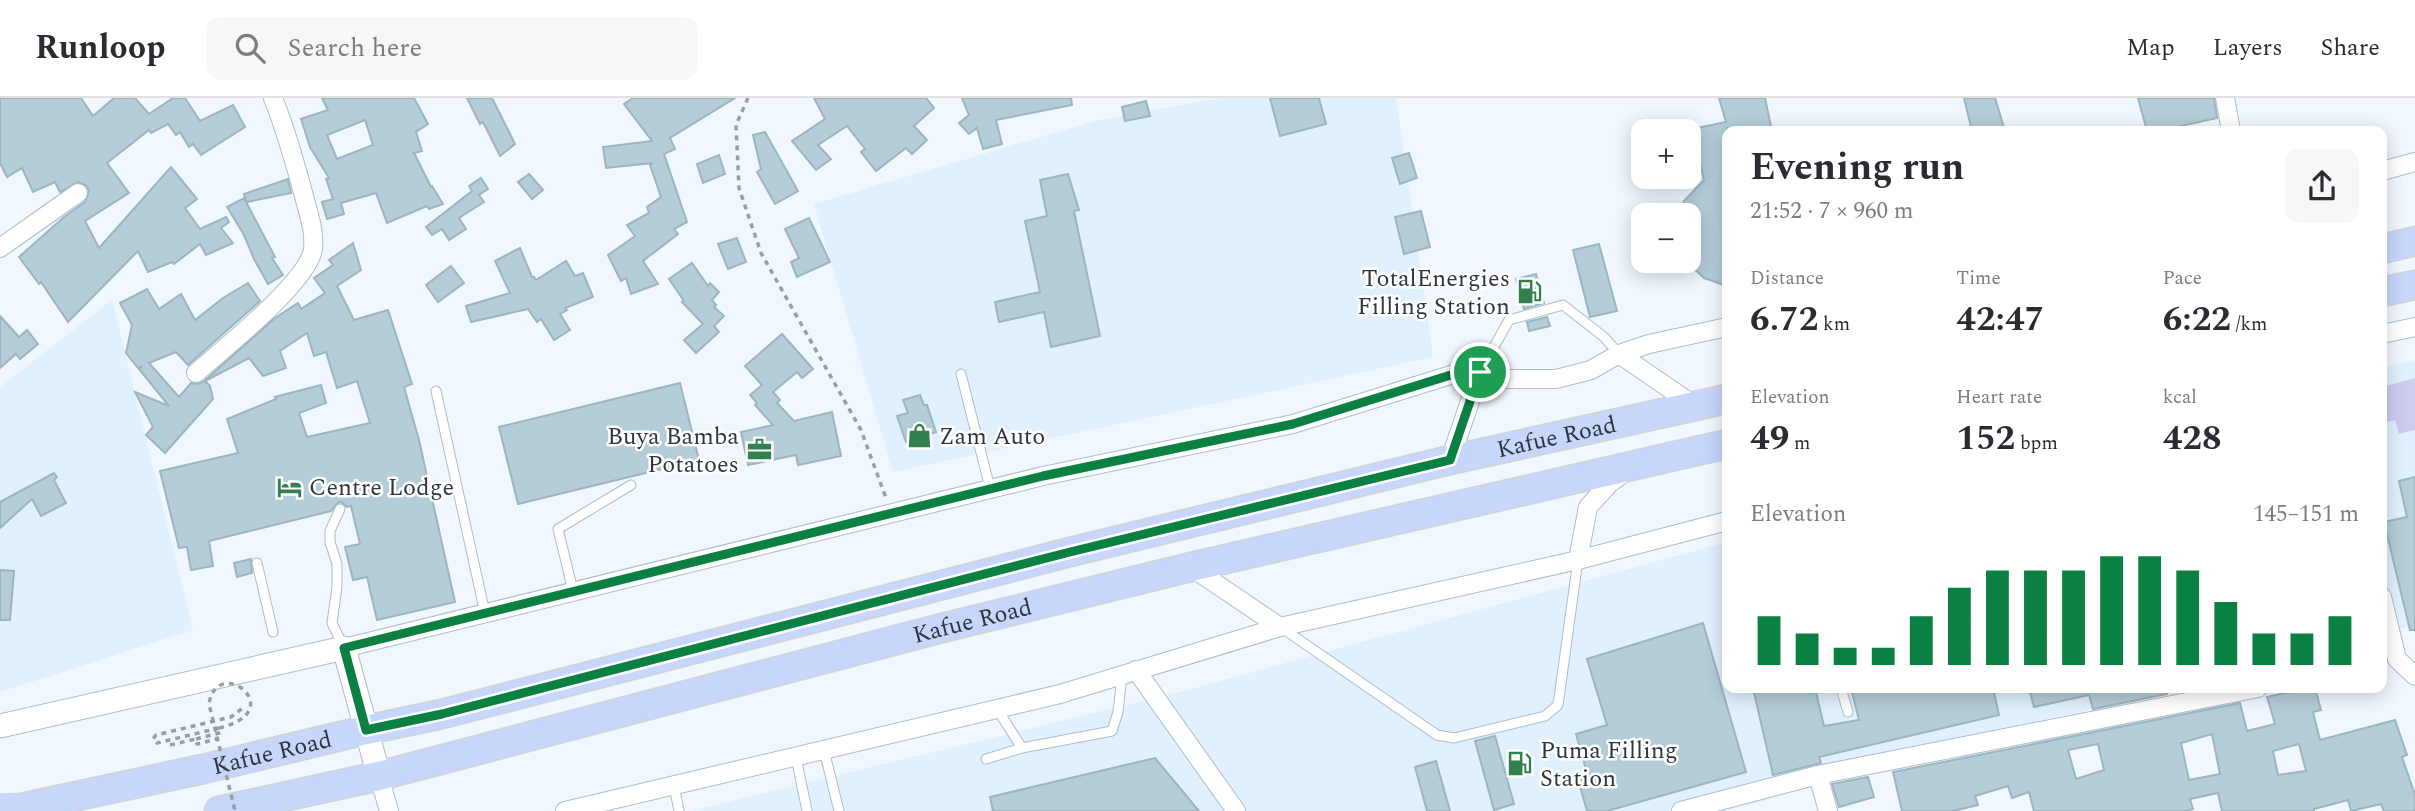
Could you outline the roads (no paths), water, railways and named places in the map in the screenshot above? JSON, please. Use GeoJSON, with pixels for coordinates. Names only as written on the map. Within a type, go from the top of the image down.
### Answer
{"type":"FeatureCollection","features":[{"type":"Feature","properties":{"kind":"main road"},"geometry":{"type":"LineString","coordinates":[[2387,248],[2415,241]]}},
{"type":"Feature","properties":{"kind":"main road"},"geometry":{"type":"LineString","coordinates":[[2387,291],[2415,285]]}},
{"type":"Feature","properties":{"kind":"main road","name":"Kafue Road"},"geometry":{"type":"LineString","coordinates":[[0,809],[20,808],[203,769],[442,714],[1070,552],[1450,460],[1722,400]]}},
{"type":"Feature","properties":{"kind":"main road","name":"Kafue Road"},"geometry":{"type":"LineString","coordinates":[[219,811],[379,776],[915,635],[1191,567],[1722,445]]}},
{"type":"Feature","properties":{"kind":"street"},"geometry":{"type":"LineString","coordinates":[[196,373],[277,301],[298,276],[313,251],[312,226],[273,98]]}},
{"type":"Feature","properties":{"kind":"street"},"geometry":{"type":"LineString","coordinates":[[2225,98],[2230,126]]}},
{"type":"Feature","properties":{"kind":"street"},"geometry":{"type":"LineString","coordinates":[[2387,170],[2415,162]]}},
{"type":"Feature","properties":{"kind":"street"},"geometry":{"type":"LineString","coordinates":[[0,248],[78,193]]}},
{"type":"Feature","properties":{"kind":"street"},"geometry":{"type":"LineString","coordinates":[[2387,333],[2415,327]]}},
{"type":"Feature","properties":{"kind":"street"},"geometry":{"type":"LineString","coordinates":[[0,726],[344,648],[990,488],[1293,424],[1454,374],[1480,372],[1509,379],[1556,379],[1591,370],[1619,354],[1649,344],[1722,328]]}},
{"type":"Feature","properties":{"kind":"street"},"geometry":{"type":"LineString","coordinates":[[1619,354],[1695,406]]}},
{"type":"Feature","properties":{"kind":"street"},"geometry":{"type":"LineString","coordinates":[[1450,460],[1480,372]]}},
{"type":"Feature","properties":{"kind":"street"},"geometry":{"type":"LineString","coordinates":[[1578,560],[1588,507],[1610,483],[1634,466]]}},
{"type":"Feature","properties":{"kind":"street"},"geometry":{"type":"LineString","coordinates":[[565,811],[1060,694],[1280,627],[1578,560],[1722,522]]}},
{"type":"Feature","properties":{"kind":"street"},"geometry":{"type":"LineString","coordinates":[[1191,567],[1280,627]]}},
{"type":"Feature","properties":{"kind":"street"},"geometry":{"type":"LineString","coordinates":[[2387,643],[2389,661],[2415,676]]}},
{"type":"Feature","properties":{"kind":"street"},"geometry":{"type":"LineString","coordinates":[[344,648],[389,811]]}},
{"type":"Feature","properties":{"kind":"street"},"geometry":{"type":"LineString","coordinates":[[1129,672],[1237,811]]}},
{"type":"Feature","properties":{"kind":"street"},"geometry":{"type":"LineString","coordinates":[[1681,811],[1818,775],[2233,693]]}},
{"type":"Feature","properties":{"kind":"street"},"geometry":{"type":"LineString","coordinates":[[1818,775],[1828,811]]}},
{"type":"Feature","properties":{"kind":"lane"},"geometry":{"type":"LineString","coordinates":[[1480,372],[1509,320],[1563,305],[1604,337],[1619,354]]}},
{"type":"Feature","properties":{"kind":"lane"},"geometry":{"type":"LineString","coordinates":[[961,374],[990,488]]}},
{"type":"Feature","properties":{"kind":"lane"},"geometry":{"type":"LineString","coordinates":[[436,391],[485,613]]}},
{"type":"Feature","properties":{"kind":"lane"},"geometry":{"type":"LineString","coordinates":[[573,591],[558,529],[631,485]]}},
{"type":"Feature","properties":{"kind":"lane"},"geometry":{"type":"LineString","coordinates":[[340,509],[330,531],[331,547],[337,564],[332,623],[344,648]]}},
{"type":"Feature","properties":{"kind":"lane"},"geometry":{"type":"LineString","coordinates":[[1280,627],[1437,735],[1454,738],[1545,716],[1558,705],[1578,560]]}},
{"type":"Feature","properties":{"kind":"lane"},"geometry":{"type":"LineString","coordinates":[[257,563],[273,632]]}},
{"type":"Feature","properties":{"kind":"lane"},"geometry":{"type":"LineString","coordinates":[[986,759],[1022,748],[1112,731],[1129,672]]}},
{"type":"Feature","properties":{"kind":"lane"},"geometry":{"type":"LineString","coordinates":[[1842,693],[1848,712]]}},
{"type":"Feature","properties":{"kind":"lane"},"geometry":{"type":"LineString","coordinates":[[997,709],[1022,748]]}},
{"type":"Feature","properties":{"kind":"lane"},"geometry":{"type":"LineString","coordinates":[[824,750],[839,811]]}},
{"type":"Feature","properties":{"kind":"lane"},"geometry":{"type":"LineString","coordinates":[[796,757],[807,811]]}},
{"type":"Feature","properties":{"kind":"lane"},"geometry":{"type":"LineString","coordinates":[[674,786],[679,811]]}},
{"type":"Feature","properties":{"kind":"place","name":"TotalEnergies Filling Station"},"geometry":{"type":"Point","coordinates":[1530,292]}},
{"type":"Feature","properties":{"kind":"place","name":"Zam Auto"},"geometry":{"type":"Point","coordinates":[919,436]}},
{"type":"Feature","properties":{"kind":"place","name":"Buya Bamba Potatoes"},"geometry":{"type":"Point","coordinates":[759,450]}},
{"type":"Feature","properties":{"kind":"place","name":"Centre Lodge"},"geometry":{"type":"Point","coordinates":[289,487]}},
{"type":"Feature","properties":{"kind":"place","name":"Puma Filling Station"},"geometry":{"type":"Point","coordinates":[1520,764]}}]}
